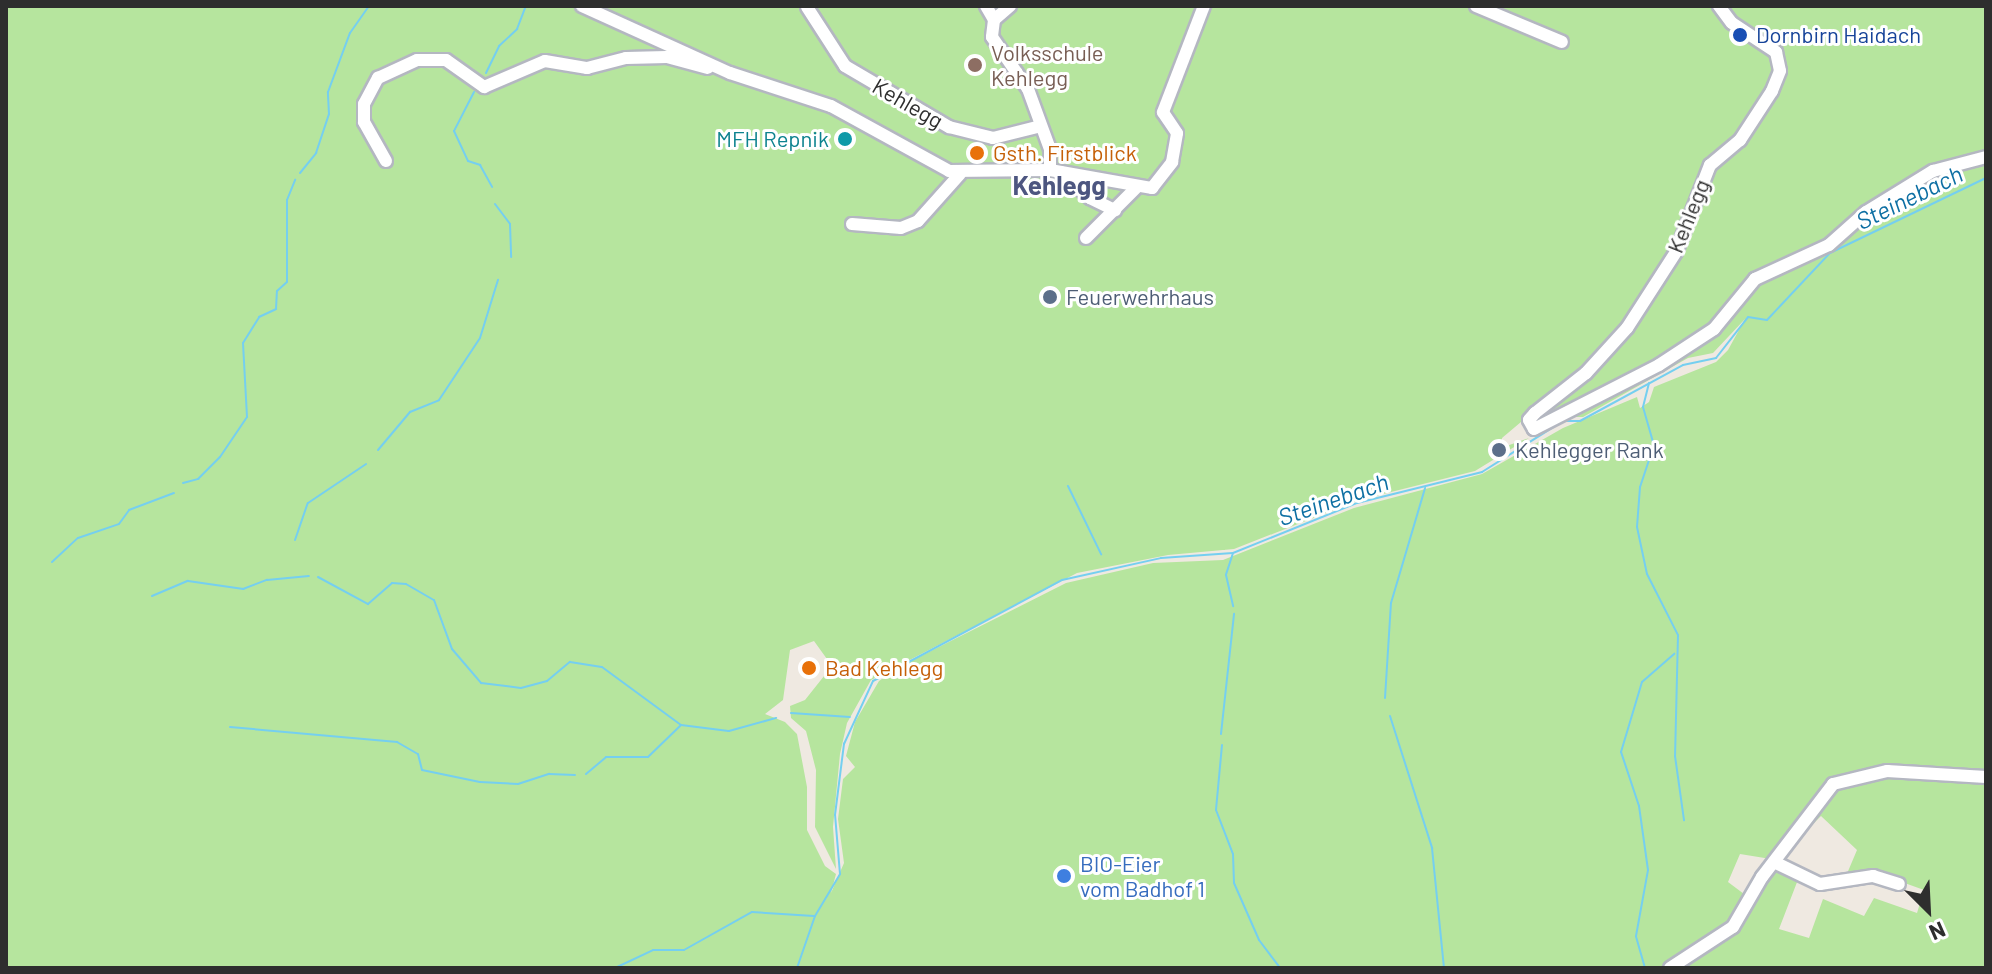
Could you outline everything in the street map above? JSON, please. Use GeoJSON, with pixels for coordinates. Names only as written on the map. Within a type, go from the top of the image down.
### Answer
{"type":"FeatureCollection","features":[{"type":"Feature","properties":{"kind":"street","name":"Kehlegg"},"geometry":{"type":"LineString","coordinates":[[582,6],[730,73]]}},
{"type":"Feature","properties":{"kind":"street"},"geometry":{"type":"LineString","coordinates":[[986,6],[994,20],[994,46],[1021,73],[1056,171],[1090,198],[1115,210]]}},
{"type":"Feature","properties":{"kind":"street"},"geometry":{"type":"LineString","coordinates":[[994,20],[1010,6]]}},
{"type":"Feature","properties":{"kind":"street"},"geometry":{"type":"LineString","coordinates":[[852,224],[901,228],[918,221],[960,174],[1056,171],[1152,188],[1172,162],[1177,133],[1163,112],[1204,6]]}},
{"type":"Feature","properties":{"kind":"street"},"geometry":{"type":"LineString","coordinates":[[1476,6],[1562,42]]}},
{"type":"Feature","properties":{"kind":"street","name":"Kehlegg"},"geometry":{"type":"LineString","coordinates":[[1719,6],[1732,23],[1776,52],[1780,71],[1772,91],[1740,140],[1710,165],[1676,252],[1627,328],[1586,373],[1535,413],[1530,426],[1540,427],[1659,365],[1714,329],[1755,279],[1829,245],[1866,212],[1933,171],[1986,157]]}},
{"type":"Feature","properties":{"kind":"street","name":"Kehlegg"},"geometry":{"type":"LineString","coordinates":[[807,7],[845,66],[949,127],[993,138],[1041,126]]}},
{"type":"Feature","properties":{"kind":"street","name":"Kehlegg"},"geometry":{"type":"LineString","coordinates":[[386,161],[364,122],[364,104],[378,78],[417,60],[446,60],[484,87],[545,61],[587,68],[626,58],[667,57],[730,73],[831,106],[960,174]]}},
{"type":"Feature","properties":{"kind":"street"},"geometry":{"type":"LineString","coordinates":[[1086,238],[1137,187]]}},
{"type":"Feature","properties":{"kind":"street"},"geometry":{"type":"LineString","coordinates":[[1670,968],[1733,927],[1774,862],[1833,784],[1887,771],[1986,777]]}},
{"type":"Feature","properties":{"kind":"street"},"geometry":{"type":"LineString","coordinates":[[1774,862],[1820,884],[1873,876],[1899,884]]}},
{"type":"Feature","properties":{"kind":"green space"},"geometry":{"type":"Polygon","coordinates":[[[6,6],[1986,6],[1986,968],[6,968],[6,6]],[[1782,75],[1750,122],[1701,173],[1676,240],[1714,166],[1765,114],[1782,75]],[[1675,243],[1633,312],[1601,354],[1502,438],[1501,448],[1529,438],[1475,471],[1359,500],[1234,549],[1168,555],[1077,573],[871,680],[847,723],[840,754],[833,827],[836,869],[815,827],[816,770],[806,731],[791,718],[790,706],[805,700],[832,666],[814,641],[790,650],[783,700],[765,714],[785,722],[797,734],[807,787],[807,830],[825,866],[836,874],[831,893],[844,863],[838,819],[843,779],[855,767],[846,756],[855,722],[879,681],[901,666],[1066,583],[1153,563],[1223,560],[1354,508],[1482,474],[1563,428],[1637,397],[1640,408],[1649,402],[1654,387],[1716,362],[1728,350],[1745,319],[1713,353],[1688,358],[1583,417],[1538,417],[1601,368],[1630,331],[1675,243]],[[1821,816],[1777,860],[1740,854],[1728,882],[1748,897],[1769,864],[1799,877],[1779,929],[1809,938],[1823,899],[1864,916],[1874,898],[1917,913],[1924,890],[1877,873],[1846,876],[1857,850],[1821,816]]]}},
{"type":"Feature","properties":{"kind":"waterway"},"geometry":{"type":"LineString","coordinates":[[300,173],[316,153],[329,114],[328,92],[350,33],[369,6]]}},
{"type":"Feature","properties":{"kind":"waterway"},"geometry":{"type":"LineString","coordinates":[[486,73],[499,46],[517,29],[526,6]]}},
{"type":"Feature","properties":{"kind":"waterway"},"geometry":{"type":"LineString","coordinates":[[474,92],[454,131],[468,161],[480,165],[492,187]]}},
{"type":"Feature","properties":{"kind":"waterway","name":"Steinebach"},"geometry":{"type":"LineString","coordinates":[[797,968],[815,916],[840,874],[835,815],[844,744],[873,681],[1062,580],[1161,558],[1233,553],[1357,503],[1482,472],[1563,421],[1580,421],[1683,365],[1716,358],[1748,317],[1767,320],[1830,253],[1986,178]]}},
{"type":"Feature","properties":{"kind":"waterway"},"geometry":{"type":"LineString","coordinates":[[183,483],[198,479],[220,457],[247,417],[243,343],[259,317],[276,309],[277,291],[287,282],[287,200],[295,180]]}},
{"type":"Feature","properties":{"kind":"waterway"},"geometry":{"type":"LineString","coordinates":[[495,204],[510,224],[511,257]]}},
{"type":"Feature","properties":{"kind":"waterway"},"geometry":{"type":"LineString","coordinates":[[378,450],[410,412],[439,400],[480,338],[498,280]]}},
{"type":"Feature","properties":{"kind":"waterway"},"geometry":{"type":"LineString","coordinates":[[1649,383],[1643,407],[1654,445],[1640,487],[1637,527],[1647,574],[1678,635],[1675,756],[1684,820]]}},
{"type":"Feature","properties":{"kind":"waterway"},"geometry":{"type":"LineString","coordinates":[[295,540],[308,503],[366,464]]}},
{"type":"Feature","properties":{"kind":"waterway"},"geometry":{"type":"LineString","coordinates":[[1068,486],[1101,554]]}},
{"type":"Feature","properties":{"kind":"waterway"},"geometry":{"type":"LineString","coordinates":[[1385,698],[1391,603],[1425,488]]}},
{"type":"Feature","properties":{"kind":"waterway"},"geometry":{"type":"LineString","coordinates":[[52,562],[78,538],[119,524],[129,510],[174,493]]}},
{"type":"Feature","properties":{"kind":"waterway"},"geometry":{"type":"LineString","coordinates":[[1233,553],[1226,575],[1233,606]]}},
{"type":"Feature","properties":{"kind":"waterway"},"geometry":{"type":"LineString","coordinates":[[152,596],[188,581],[243,589],[267,580],[309,576]]}},
{"type":"Feature","properties":{"kind":"waterway"},"geometry":{"type":"LineString","coordinates":[[318,577],[368,604],[392,583],[406,584],[434,600],[452,649],[481,683],[521,688],[547,681],[570,662],[602,667],[681,725]]}},
{"type":"Feature","properties":{"kind":"waterway"},"geometry":{"type":"LineString","coordinates":[[1221,734],[1234,614]]}},
{"type":"Feature","properties":{"kind":"waterway"},"geometry":{"type":"LineString","coordinates":[[1645,968],[1636,936],[1648,870],[1639,806],[1621,752],[1642,682],[1674,654]]}},
{"type":"Feature","properties":{"kind":"waterway"},"geometry":{"type":"LineString","coordinates":[[791,713],[850,717]]}},
{"type":"Feature","properties":{"kind":"waterway"},"geometry":{"type":"LineString","coordinates":[[1390,716],[1432,848],[1444,968]]}},
{"type":"Feature","properties":{"kind":"waterway"},"geometry":{"type":"LineString","coordinates":[[586,774],[606,757],[648,757],[681,725],[729,731],[776,718]]}},
{"type":"Feature","properties":{"kind":"waterway"},"geometry":{"type":"LineString","coordinates":[[230,727],[397,742],[418,754],[422,770],[480,782],[518,784],[549,774],[575,775]]}},
{"type":"Feature","properties":{"kind":"waterway"},"geometry":{"type":"LineString","coordinates":[[1222,745],[1216,810],[1233,854],[1234,883],[1259,940],[1280,968]]}},
{"type":"Feature","properties":{"kind":"waterway","name":"Steinebach"},"geometry":{"type":"LineString","coordinates":[[615,968],[653,950],[684,950],[752,912],[814,916]]}},
{"type":"Feature","properties":{"kind":"place","name":"Dornbirn Haidach"},"geometry":{"type":"Point","coordinates":[1740,35]}},
{"type":"Feature","properties":{"kind":"place","name":"Volksschule Kehlegg"},"geometry":{"type":"Point","coordinates":[975,65]}},
{"type":"Feature","properties":{"kind":"place","name":"MFH Repnik"},"geometry":{"type":"Point","coordinates":[845,139]}},
{"type":"Feature","properties":{"kind":"place","name":"Gsth. Firstblick"},"geometry":{"type":"Point","coordinates":[977,153]}},
{"type":"Feature","properties":{"kind":"place","name":"Feuerwehrhaus"},"geometry":{"type":"Point","coordinates":[1050,297]}},
{"type":"Feature","properties":{"kind":"place","name":"Kehlegger Rank"},"geometry":{"type":"Point","coordinates":[1499,450]}},
{"type":"Feature","properties":{"kind":"place","name":"Bad Kehlegg"},"geometry":{"type":"Point","coordinates":[809,668]}},
{"type":"Feature","properties":{"kind":"place","name":"BIO-Eier vom Badhof 1"},"geometry":{"type":"Point","coordinates":[1064,876]}},
{"type":"Feature","properties":{"kind":"district","name":"Kehlegg"},"geometry":{"type":"Point","coordinates":[1059,185]}}]}
